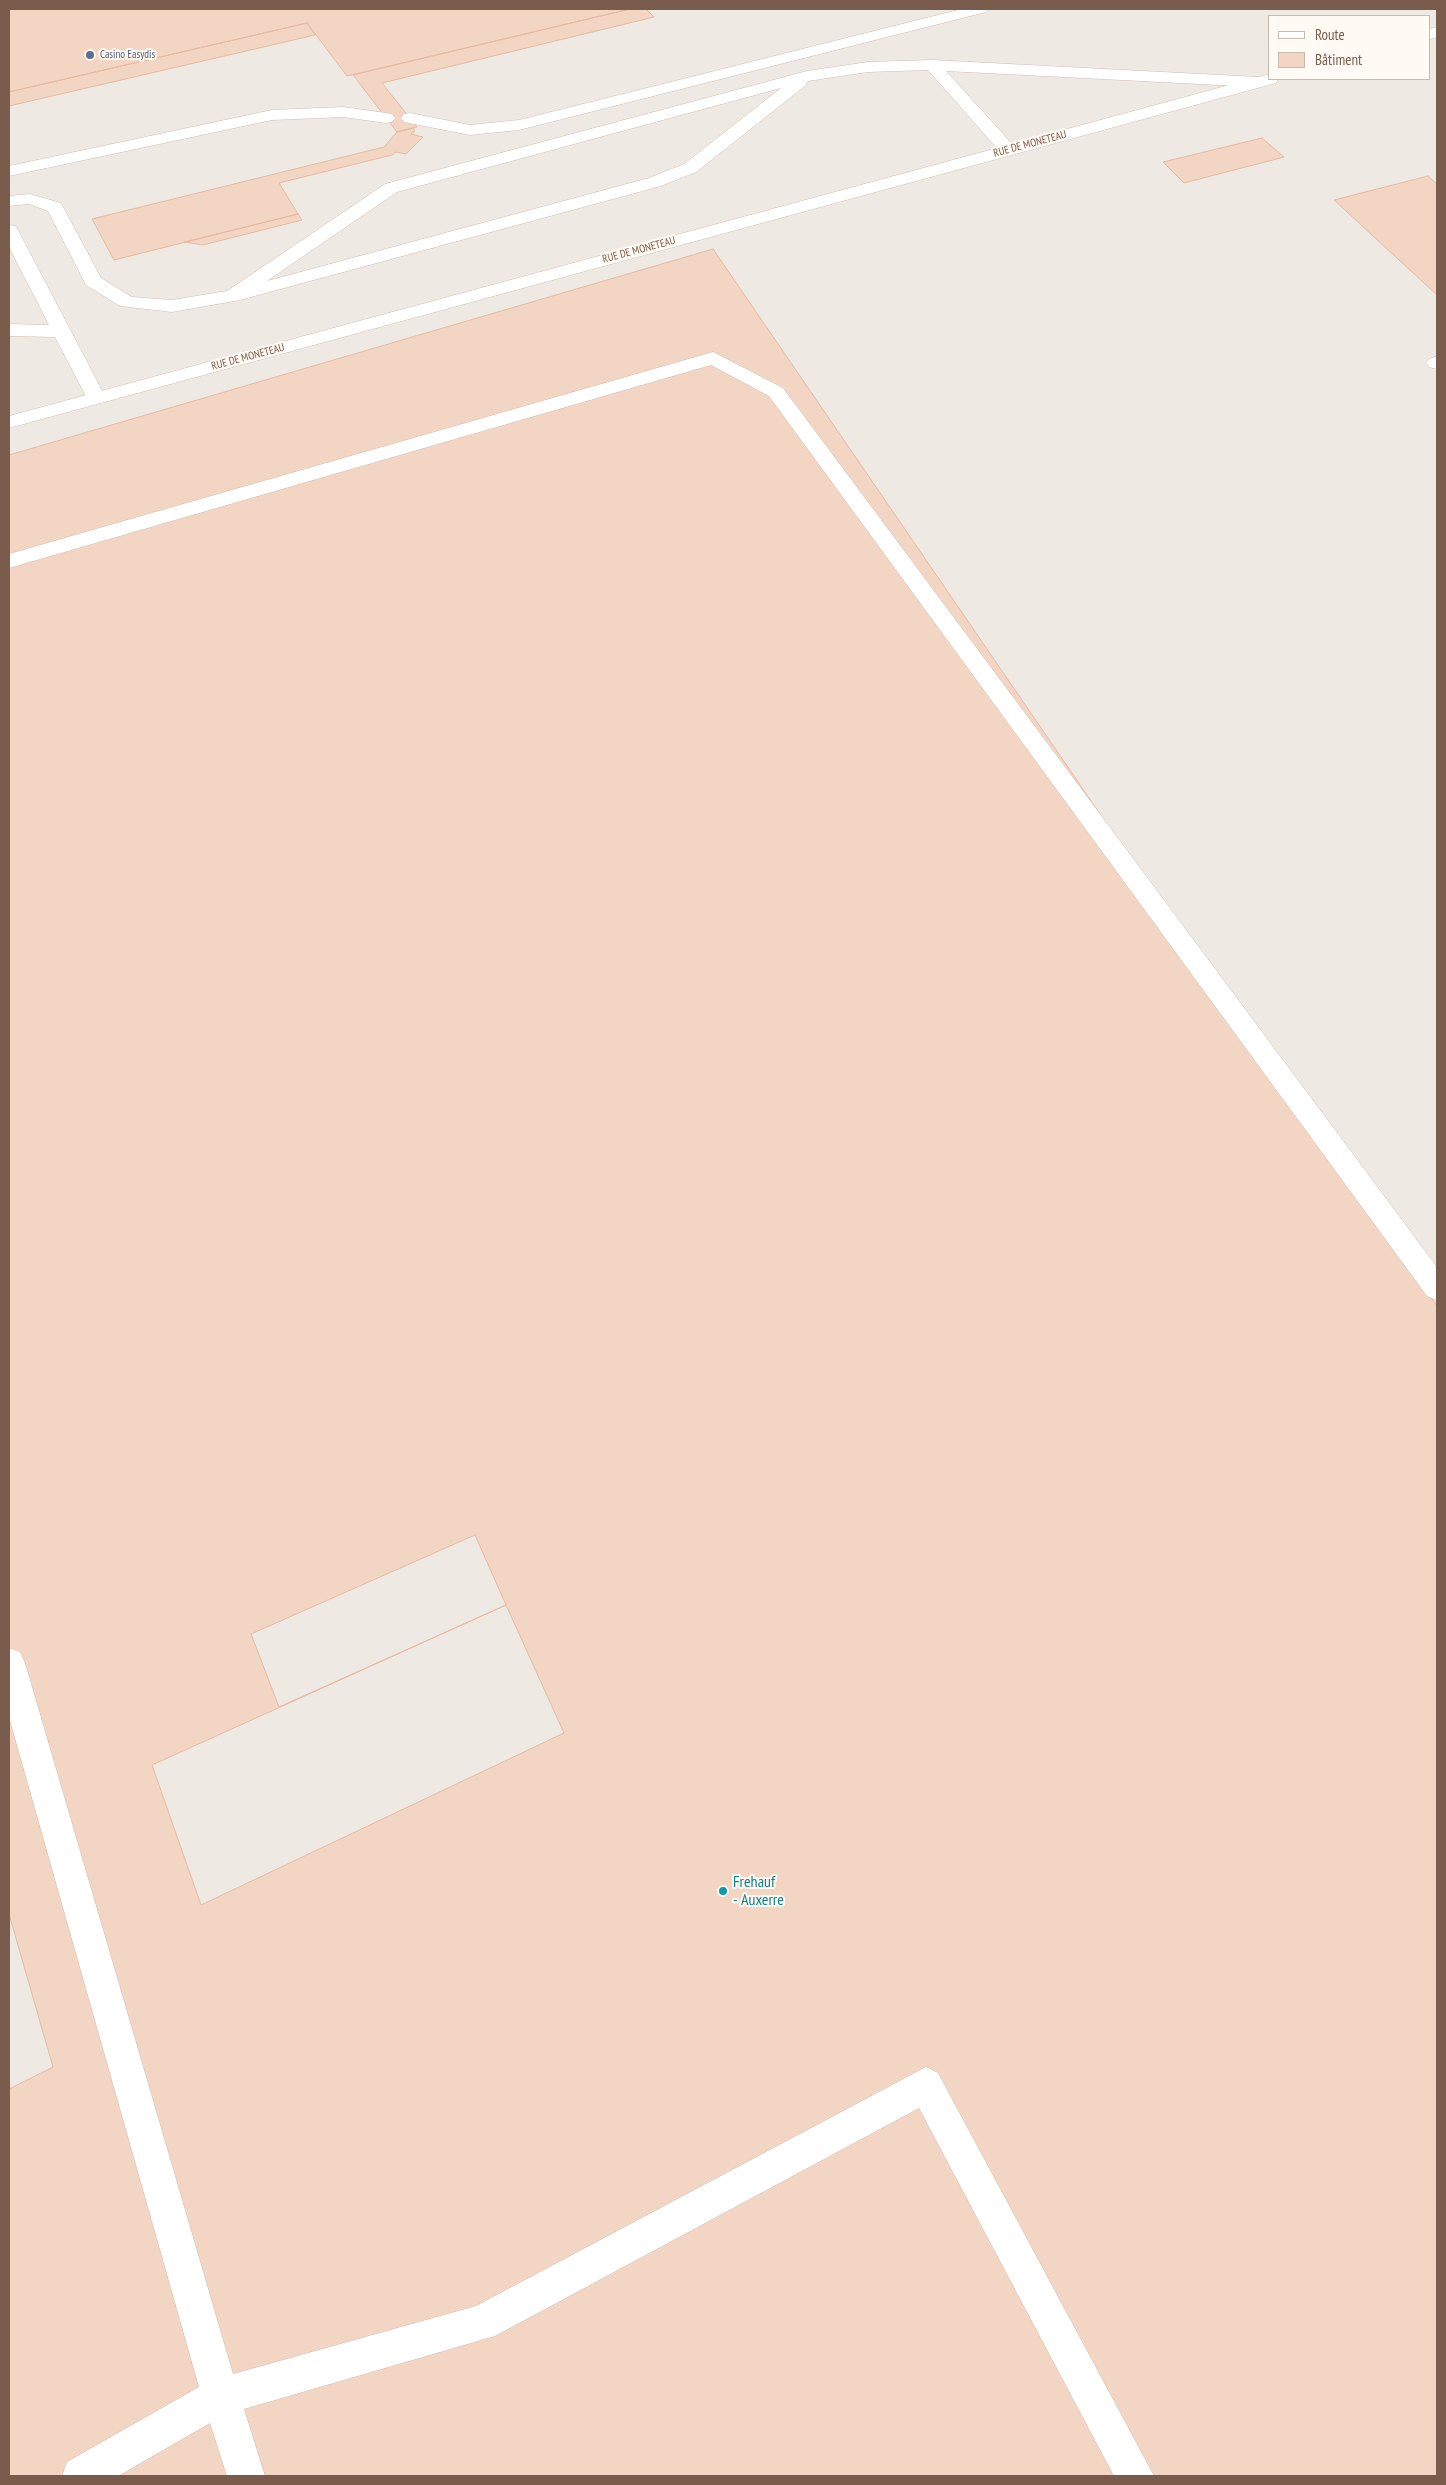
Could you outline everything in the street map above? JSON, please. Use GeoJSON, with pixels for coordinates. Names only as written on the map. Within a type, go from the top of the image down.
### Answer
{"type":"FeatureCollection","features":[{"type":"Feature","properties":{"kind":"main road"},"geometry":{"type":"LineString","coordinates":[[410,118],[470,130],[520,125],[980,9]]}},
{"type":"Feature","properties":{"kind":"main road"},"geometry":{"type":"LineString","coordinates":[[932,65],[1008,150]]}},
{"type":"Feature","properties":{"kind":"main road"},"geometry":{"type":"LineString","coordinates":[[233,296],[391,188],[426,177],[807,76],[868,67],[932,65],[1264,80]]}},
{"type":"Feature","properties":{"kind":"main road"},"geometry":{"type":"LineString","coordinates":[[9,201],[30,199],[55,208],[93,281],[126,302],[172,306],[233,296],[656,182],[690,168],[807,76]]}},
{"type":"Feature","properties":{"kind":"main road","name":"RUE DE MONETEAU"},"geometry":{"type":"LineString","coordinates":[[9,422],[1264,80]]}},
{"type":"Feature","properties":{"kind":"main road"},"geometry":{"type":"LineString","coordinates":[[9,171],[272,115],[343,112],[386,118]]}},
{"type":"Feature","properties":{"kind":"main road"},"geometry":{"type":"LineString","coordinates":[[9,230],[96,398]]}},
{"type":"Feature","properties":{"kind":"main road"},"geometry":{"type":"LineString","coordinates":[[9,330],[61,331]]}},
{"type":"Feature","properties":{"kind":"main road"},"geometry":{"type":"LineString","coordinates":[[9,561],[713,358],[776,392],[1437,1288]]}},
{"type":"Feature","properties":{"kind":"main road"},"geometry":{"type":"LineString","coordinates":[[9,1663],[221,2396],[246,2476]]}},
{"type":"Feature","properties":{"kind":"main road"},"geometry":{"type":"LineString","coordinates":[[81,2476],[221,2396],[482,2322],[926,2085],[1135,2476]]}},
{"type":"Feature","properties":{"kind":"shaded area","name":"Frehauf - Auxerre"},"geometry":{"type":"Polygon","coordinates":[[[9,9],[1437,9],[1437,2476],[9,2476],[9,9]]]}},
{"type":"Feature","properties":{"kind":"building","name":"Casino Easydis"},"geometry":{"type":"Polygon","coordinates":[[[9,9],[630,9],[347,76],[307,23],[9,92],[9,9]]]}},
{"type":"Feature","properties":{"kind":"building"},"geometry":{"type":"Polygon","coordinates":[[[630,9],[646,9],[654,17],[382,83],[417,127],[397,132],[353,75],[630,9]]]}},
{"type":"Feature","properties":{"kind":"building"},"geometry":{"type":"Polygon","coordinates":[[[307,23],[315,35],[9,106],[9,92],[307,23]]]}},
{"type":"Feature","properties":{"kind":"building"},"geometry":{"type":"Polygon","coordinates":[[[413,128],[415,131],[411,134],[423,137],[406,154],[396,152],[392,155],[279,183],[298,214],[114,260],[92,219],[384,147],[397,132],[413,128]]]}},
{"type":"Feature","properties":{"kind":"building"},"geometry":{"type":"Polygon","coordinates":[[[1262,138],[1284,157],[1184,183],[1163,162],[1262,138]]]}},
{"type":"Feature","properties":{"kind":"building"},"geometry":{"type":"Polygon","coordinates":[[[1428,176],[1437,184],[1437,295],[1334,200],[1428,176]]]}},
{"type":"Feature","properties":{"kind":"building"},"geometry":{"type":"Polygon","coordinates":[[[298,214],[302,220],[203,245],[184,242],[298,214]]]}},
{"type":"Feature","properties":{"kind":"building","name":"Frehauf - Auxerre"},"geometry":{"type":"Polygon","coordinates":[[[713,249],[1437,1306],[1437,2476],[9,2476],[9,455],[713,249]]]}},
{"type":"Feature","properties":{"kind":"building"},"geometry":{"type":"Polygon","coordinates":[[[475,1535],[506,1605],[279,1707],[251,1634],[475,1535]]]}},
{"type":"Feature","properties":{"kind":"building"},"geometry":{"type":"Polygon","coordinates":[[[506,1605],[564,1733],[201,1905],[152,1765],[506,1605]]]}},
{"type":"Feature","properties":{"kind":"building"},"geometry":{"type":"Polygon","coordinates":[[[9,1914],[53,2067],[9,2089],[9,1914]]]}},
{"type":"Feature","properties":{"kind":"place","name":"Casino Easydis"},"geometry":{"type":"Point","coordinates":[90,55]}},
{"type":"Feature","properties":{"kind":"place","name":"Frehauf - Auxerre"},"geometry":{"type":"Point","coordinates":[723,1891]}}]}
